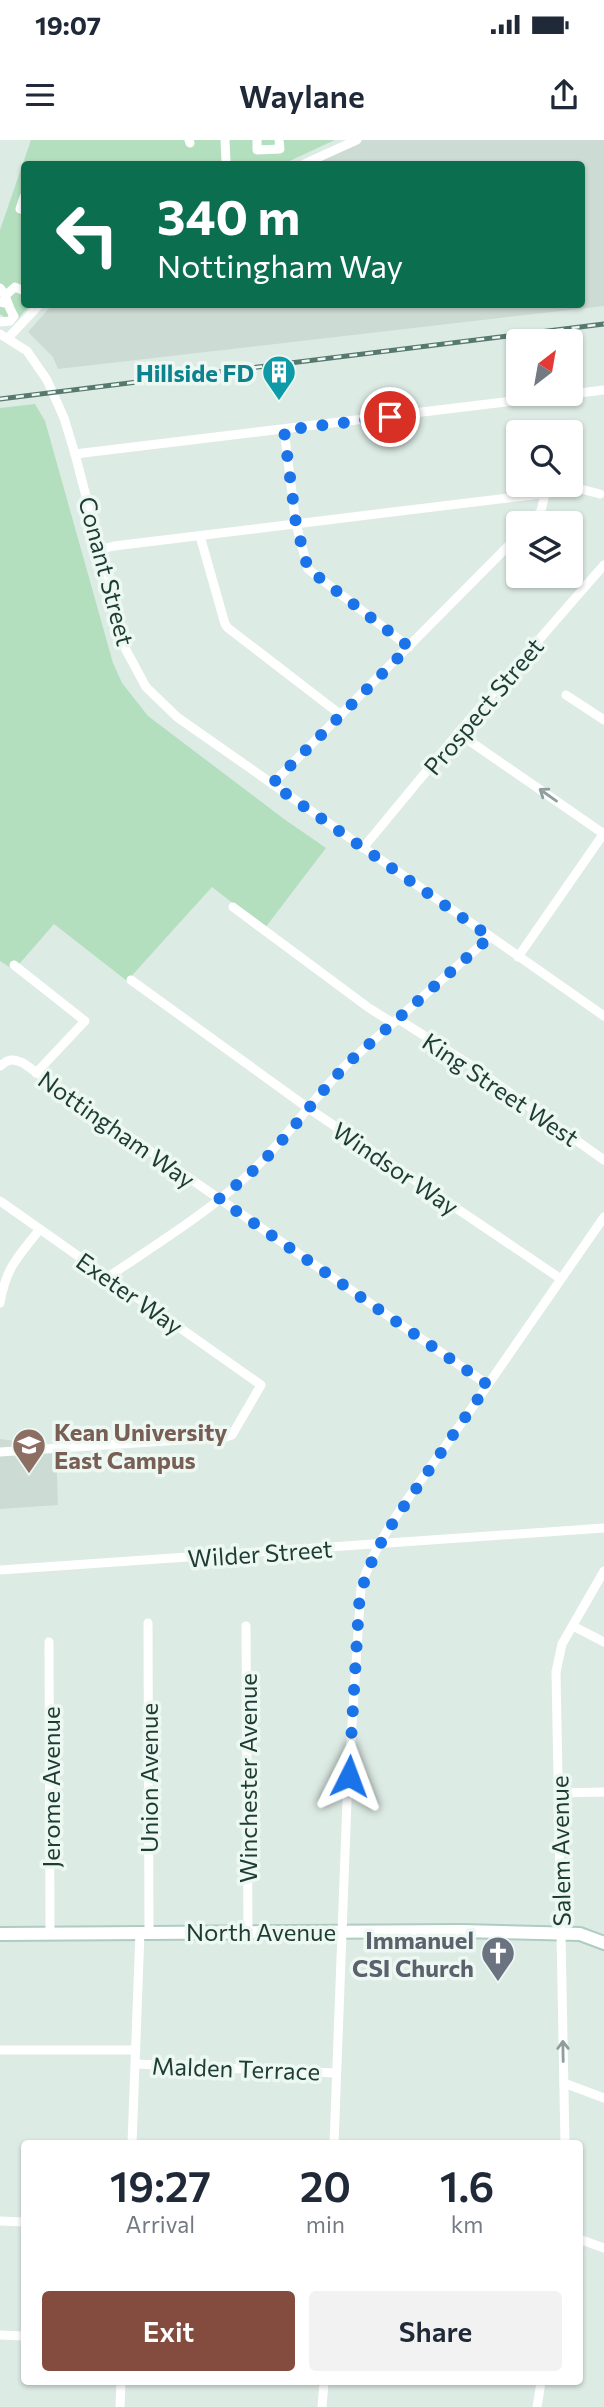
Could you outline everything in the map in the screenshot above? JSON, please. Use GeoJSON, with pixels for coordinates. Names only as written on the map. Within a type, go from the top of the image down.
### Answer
{"type":"FeatureCollection","features":[{"type":"Feature","properties":{"kind":"main road","name":"North Avenue"},"geometry":{"type":"LineString","coordinates":[[0,1934],[248,1931],[580,1934],[604,1943]]}},
{"type":"Feature","properties":{"kind":"street"},"geometry":{"type":"LineString","coordinates":[[225,140],[226,161]]}},
{"type":"Feature","properties":{"kind":"street"},"geometry":{"type":"LineString","coordinates":[[257,140],[257,150],[280,149],[279,140]]}},
{"type":"Feature","properties":{"kind":"street"},"geometry":{"type":"LineString","coordinates":[[311,161],[357,140]]}},
{"type":"Feature","properties":{"kind":"street"},"geometry":{"type":"LineString","coordinates":[[0,322],[10,321],[14,316],[2,295],[15,287],[21,290]]}},
{"type":"Feature","properties":{"kind":"street"},"geometry":{"type":"LineString","coordinates":[[4,336],[36,308]]}},
{"type":"Feature","properties":{"kind":"street","name":"Conant Street"},"geometry":{"type":"LineString","coordinates":[[4,336],[27,351],[47,380],[64,418],[102,549],[126,650],[146,687],[177,717],[604,1016]]}},
{"type":"Feature","properties":{"kind":"street"},"geometry":{"type":"LineString","coordinates":[[75,454],[604,390]]}},
{"type":"Feature","properties":{"kind":"street"},"geometry":{"type":"LineString","coordinates":[[284,430],[296,524],[308,569],[409,647]]}},
{"type":"Feature","properties":{"kind":"street"},"geometry":{"type":"LineString","coordinates":[[583,489],[602,492],[604,504]]}},
{"type":"Feature","properties":{"kind":"street"},"geometry":{"type":"LineString","coordinates":[[102,549],[520,497]]}},
{"type":"Feature","properties":{"kind":"street"},"geometry":{"type":"LineString","coordinates":[[200,536],[228,628],[341,715]]}},
{"type":"Feature","properties":{"kind":"street"},"geometry":{"type":"LineString","coordinates":[[272,784],[506,548]]}},
{"type":"Feature","properties":{"kind":"street","name":"Prospect Street"},"geometry":{"type":"LineString","coordinates":[[363,848],[458,733],[604,565]]}},
{"type":"Feature","properties":{"kind":"street"},"geometry":{"type":"LineString","coordinates":[[566,695],[604,720]]}},
{"type":"Feature","properties":{"kind":"street"},"geometry":{"type":"LineString","coordinates":[[458,733],[604,834],[519,957]]}},
{"type":"Feature","properties":{"kind":"street","name":"King Street West"},"geometry":{"type":"LineString","coordinates":[[233,907],[369,1008],[472,1066],[604,1160]]}},
{"type":"Feature","properties":{"kind":"street"},"geometry":{"type":"LineString","coordinates":[[108,1277],[197,1216],[247,1176],[268,1156],[331,1081],[490,937]]}},
{"type":"Feature","properties":{"kind":"street"},"geometry":{"type":"LineString","coordinates":[[14,965],[85,1021],[36,1073]]}},
{"type":"Feature","properties":{"kind":"street","name":"Windsor Way"},"geometry":{"type":"LineString","coordinates":[[131,980],[308,1108],[561,1279]]}},
{"type":"Feature","properties":{"kind":"street","name":"Nottingham Way"},"geometry":{"type":"LineString","coordinates":[[0,1066],[6,1060],[14,1059],[23,1063],[488,1385]]}},
{"type":"Feature","properties":{"kind":"street","name":"Exeter Way"},"geometry":{"type":"LineString","coordinates":[[0,1201],[261,1385],[232,1435],[226,1437],[0,1452]]}},
{"type":"Feature","properties":{"kind":"street"},"geometry":{"type":"LineString","coordinates":[[334,2140],[347,1801],[361,1587],[379,1544],[604,1217]]}},
{"type":"Feature","properties":{"kind":"street"},"geometry":{"type":"LineString","coordinates":[[0,1303],[4,1281],[12,1265],[40,1229]]}},
{"type":"Feature","properties":{"kind":"street","name":"Wilder Street"},"geometry":{"type":"LineString","coordinates":[[0,1570],[604,1528]]}},
{"type":"Feature","properties":{"kind":"street","name":"Salem Avenue"},"geometry":{"type":"LineString","coordinates":[[565,2140],[556,1672],[562,1644],[604,1571]]}},
{"type":"Feature","properties":{"kind":"street","name":"Union Avenue"},"geometry":{"type":"LineString","coordinates":[[132,2140],[145,1932],[148,1623]]}},
{"type":"Feature","properties":{"kind":"street","name":"Winchester Avenue"},"geometry":{"type":"LineString","coordinates":[[246,1626],[248,1931]]}},
{"type":"Feature","properties":{"kind":"street"},"geometry":{"type":"LineString","coordinates":[[573,1626],[604,1642]]}},
{"type":"Feature","properties":{"kind":"street","name":"Jerome Avenue"},"geometry":{"type":"LineString","coordinates":[[49,1642],[50,1932]]}},
{"type":"Feature","properties":{"kind":"street"},"geometry":{"type":"LineString","coordinates":[[559,1793],[604,1792]]}},
{"type":"Feature","properties":{"kind":"street"},"geometry":{"type":"LineString","coordinates":[[0,2050],[136,2049]]}},
{"type":"Feature","properties":{"kind":"street","name":"Malden Terrace"},"geometry":{"type":"LineString","coordinates":[[136,2064],[336,2073]]}},
{"type":"Feature","properties":{"kind":"street"},"geometry":{"type":"LineString","coordinates":[[564,2083],[604,2098]]}},
{"type":"Feature","properties":{"kind":"street"},"geometry":{"type":"LineString","coordinates":[[0,2221],[21,2222]]}},
{"type":"Feature","properties":{"kind":"street"},"geometry":{"type":"LineString","coordinates":[[583,2240],[604,2248]]}},
{"type":"Feature","properties":{"kind":"street"},"geometry":{"type":"LineString","coordinates":[[0,2335],[21,2336]]}},
{"type":"Feature","properties":{"kind":"street"},"geometry":{"type":"LineString","coordinates":[[120,2407],[121,2385]]}},
{"type":"Feature","properties":{"kind":"street"},"geometry":{"type":"LineString","coordinates":[[322,2407],[324,2385]]}},
{"type":"Feature","properties":{"kind":"street"},"geometry":{"type":"LineString","coordinates":[[537,2407],[541,2385]]}},
{"type":"Feature","properties":{"kind":"shaded area"},"geometry":{"type":"Polygon","coordinates":[[[353,140],[604,140],[604,306],[58,369],[53,357],[28,332],[49,308],[585,308],[585,161],[314,161],[353,140]]]}},
{"type":"Feature","properties":{"kind":"shaded area","name":"Kean University East Campus"},"geometry":{"type":"Polygon","coordinates":[[[0,1439],[56,1446],[58,1505],[0,1509],[0,1439]]]}},
{"type":"Feature","properties":{"kind":"green space"},"geometry":{"type":"Polygon","coordinates":[[[31,140],[335,140],[290,161],[24,161],[31,140]]]}},
{"type":"Feature","properties":{"kind":"green space"},"geometry":{"type":"Polygon","coordinates":[[[21,169],[21,308],[27,308],[14,323],[0,314],[0,230],[21,169]]]}},
{"type":"Feature","properties":{"kind":"green space"},"geometry":{"type":"Polygon","coordinates":[[[35,404],[45,421],[113,663],[122,683],[148,716],[326,848],[265,928],[212,887],[127,981],[54,924],[14,970],[0,961],[0,408],[35,404]]]}},
{"type":"Feature","properties":{"kind":"railway"},"geometry":{"type":"LineString","coordinates":[[0,399],[604,324]]}},
{"type":"Feature","properties":{"kind":"place","name":"Hillside FD"},"geometry":{"type":"Point","coordinates":[279,402]}},
{"type":"Feature","properties":{"kind":"place","name":"Kean University East Campus"},"geometry":{"type":"Point","coordinates":[29,1475]}},
{"type":"Feature","properties":{"kind":"place","name":"Immanuel CSI Church"},"geometry":{"type":"Point","coordinates":[498,1983]}},
{"type":"Feature","properties":{"kind":"route"},"geometry":{"type":"LineString","coordinates":[[349,1776],[359,1605],[361,1587],[368,1567],[379,1544],[488,1385],[219,1199],[268,1156],[349,1062],[490,937],[272,784],[409,647],[308,569],[296,524],[284,430],[390,417]]}}]}
